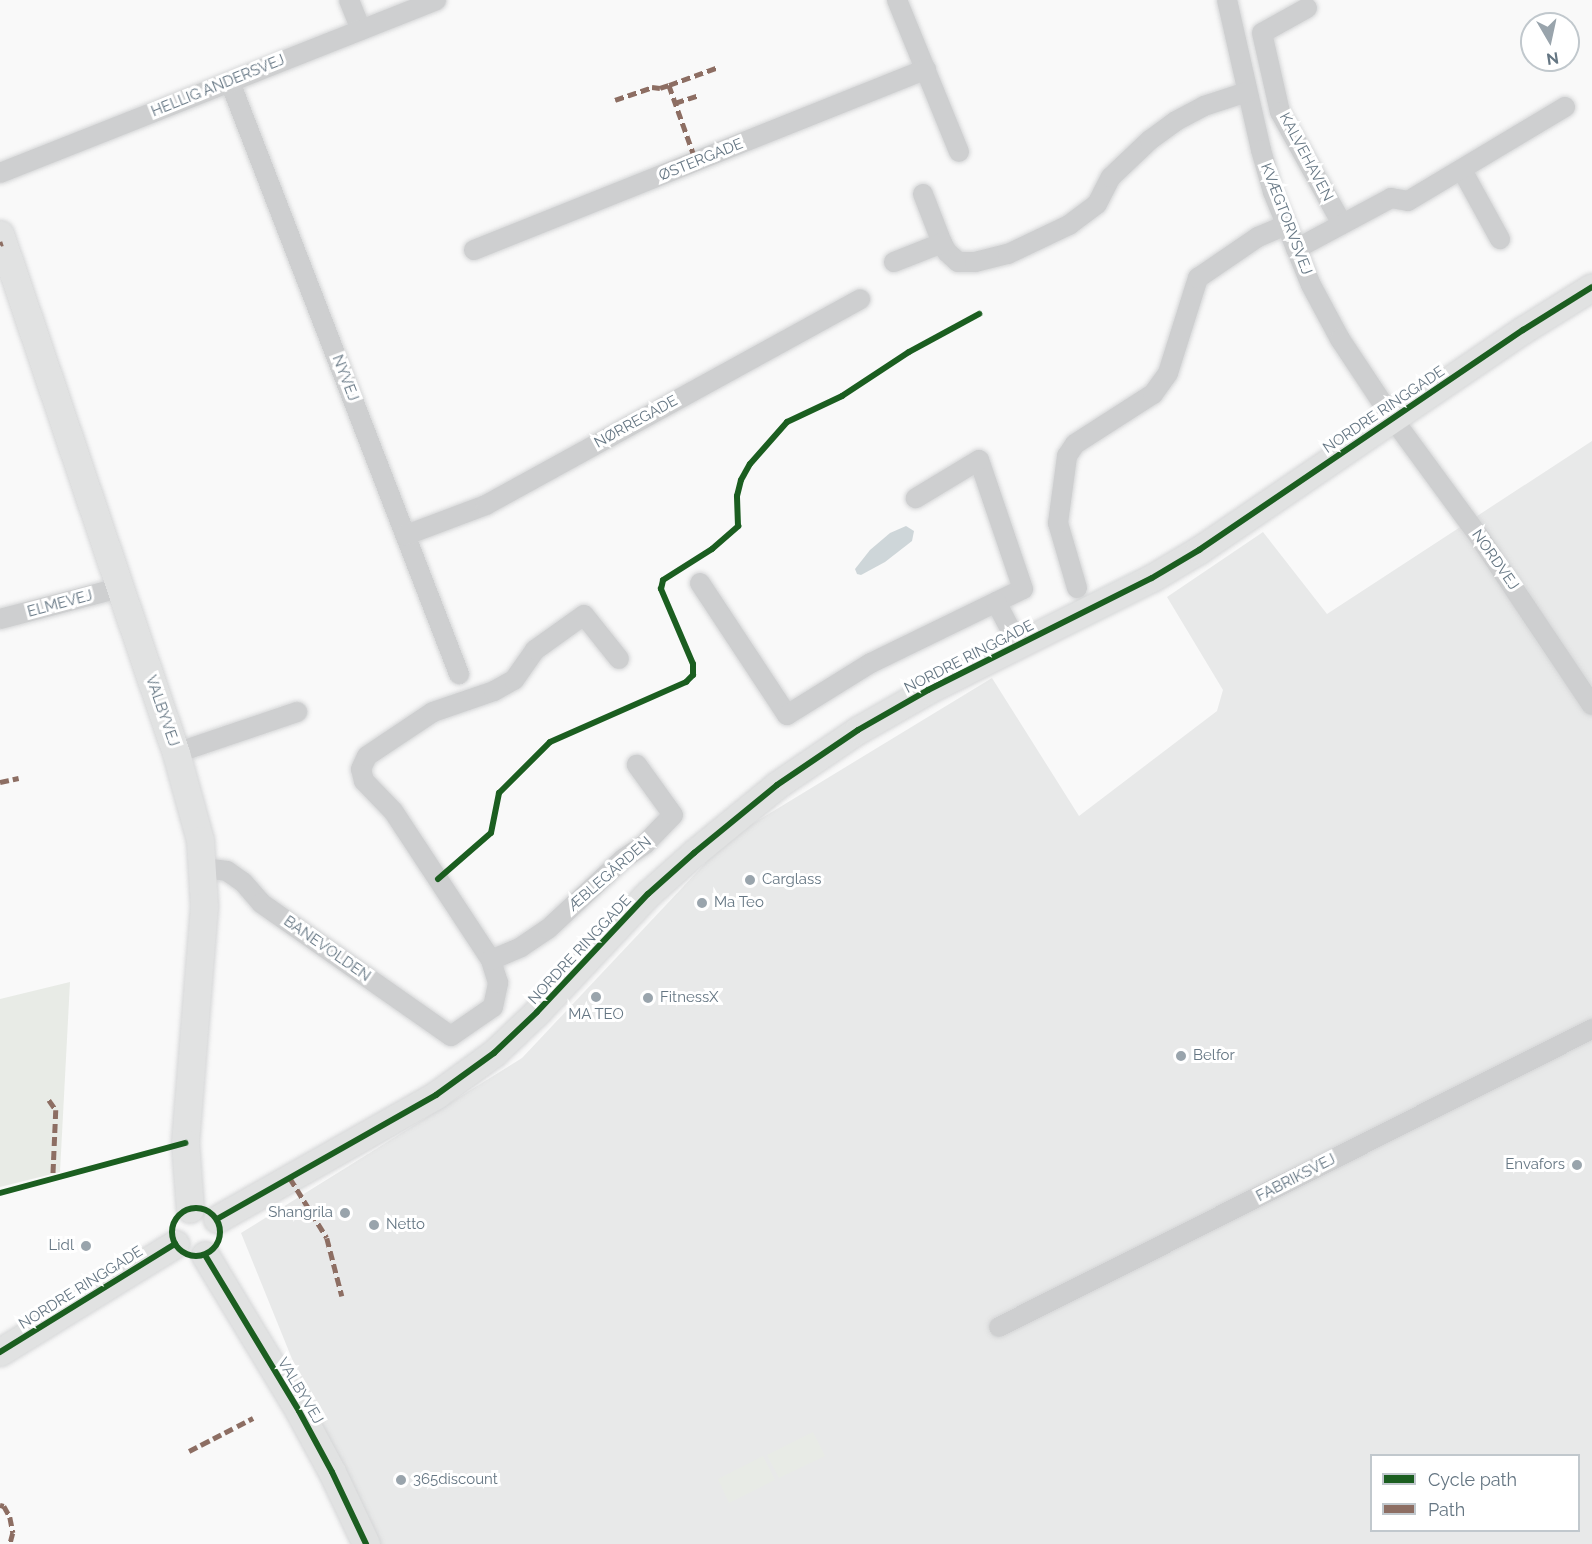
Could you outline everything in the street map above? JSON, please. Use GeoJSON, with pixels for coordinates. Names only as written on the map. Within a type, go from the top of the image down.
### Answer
{"type":"FeatureCollection","features":[{"type":"Feature","properties":{"kind":"street"},"geometry":{"type":"LineString","coordinates":[[349,0],[361,30]]}},
{"type":"Feature","properties":{"kind":"street","name":"HELLIG ANDERSVEJ"},"geometry":{"type":"LineString","coordinates":[[0,173],[436,0]]}},
{"type":"Feature","properties":{"kind":"street"},"geometry":{"type":"LineString","coordinates":[[897,0],[959,152]]}},
{"type":"Feature","properties":{"kind":"street","name":"KVÆGTORVSVEJ"},"geometry":{"type":"LineString","coordinates":[[1227,0],[1261,150],[1286,225],[1311,285],[1340,339],[1393,419]]}},
{"type":"Feature","properties":{"kind":"street","name":"KALVEHAVEN"},"geometry":{"type":"LineString","coordinates":[[1307,8],[1262,33],[1280,112],[1342,224]]}},
{"type":"Feature","properties":{"kind":"street","name":"ØSTERGADE"},"geometry":{"type":"LineString","coordinates":[[474,250],[926,69]]}},
{"type":"Feature","properties":{"kind":"street","name":"NYVEJ"},"geometry":{"type":"LineString","coordinates":[[230,82],[459,674]]}},
{"type":"Feature","properties":{"kind":"street"},"geometry":{"type":"LineString","coordinates":[[923,194],[942,243],[947,252],[958,262],[975,262],[1008,254],[1069,225],[1097,204],[1111,177],[1150,140],[1204,106],[1247,92]]}},
{"type":"Feature","properties":{"kind":"street"},"geometry":{"type":"LineString","coordinates":[[1296,249],[1391,198],[1408,201],[1565,107]]}},
{"type":"Feature","properties":{"kind":"street"},"geometry":{"type":"LineString","coordinates":[[1462,170],[1500,239]]}},
{"type":"Feature","properties":{"kind":"street"},"geometry":{"type":"LineString","coordinates":[[1077,588],[1058,523],[1067,456],[1075,444],[1153,394],[1168,374],[1198,278],[1258,237],[1286,225]]}},
{"type":"Feature","properties":{"kind":"street","name":"VALBYVEJ"},"geometry":{"type":"LineString","coordinates":[[0,234],[192,806],[203,868],[204,906],[185,1143],[190,1209]]}},
{"type":"Feature","properties":{"kind":"street"},"geometry":{"type":"LineString","coordinates":[[894,262],[942,243]]}},
{"type":"Feature","properties":{"kind":"street","name":"NORDRE RINGGADE"},"geometry":{"type":"LineString","coordinates":[[217,1219],[436,1095],[494,1053],[537,1012],[648,894],[694,852],[777,785],[868,724],[928,690],[1152,578],[1189,556],[1523,330],[1592,287]]}},
{"type":"Feature","properties":{"kind":"street","name":"NØRREGADE"},"geometry":{"type":"LineString","coordinates":[[406,535],[486,505],[860,299]]}},
{"type":"Feature","properties":{"kind":"street","name":"NORDVEJ"},"geometry":{"type":"LineString","coordinates":[[1393,419],[1480,538],[1592,705]]}},
{"type":"Feature","properties":{"kind":"street"},"geometry":{"type":"LineString","coordinates":[[700,583],[787,716],[871,663],[1023,588],[979,460],[916,498]]}},
{"type":"Feature","properties":{"kind":"street","name":"ELMEVEJ"},"geometry":{"type":"LineString","coordinates":[[0,620],[119,588]]}},
{"type":"Feature","properties":{"kind":"street","name":"NORDRE RINGGADE"},"geometry":{"type":"LineString","coordinates":[[996,602],[1018,644]]}},
{"type":"Feature","properties":{"kind":"street"},"geometry":{"type":"LineString","coordinates":[[491,960],[393,811],[364,781],[361,770],[367,756],[434,712],[494,691],[514,680],[535,650],[584,615],[619,659]]}},
{"type":"Feature","properties":{"kind":"street"},"geometry":{"type":"LineString","coordinates":[[176,753],[297,712]]}},
{"type":"Feature","properties":{"kind":"street","name":"ÆBLEGÅRDEN"},"geometry":{"type":"LineString","coordinates":[[491,960],[521,947],[548,929],[623,859],[645,844],[673,815],[637,765]]}},
{"type":"Feature","properties":{"kind":"street","name":"BANEVOLDEN"},"geometry":{"type":"LineString","coordinates":[[203,868],[226,871],[243,882],[261,903],[451,1036],[493,1007],[498,983],[491,960]]}},
{"type":"Feature","properties":{"kind":"street","name":"FABRIKSVEJ"},"geometry":{"type":"LineString","coordinates":[[999,1327],[1592,1029]]}},
{"type":"Feature","properties":{"kind":"street"},"geometry":{"type":"LineString","coordinates":[[190,1209],[205,1209],[217,1219],[221,1233],[220,1240],[211,1252],[205,1255],[190,1256],[175,1244],[172,1233],[174,1223],[180,1214],[190,1209]]}},
{"type":"Feature","properties":{"kind":"street","name":"NORDRE RINGGADE"},"geometry":{"type":"LineString","coordinates":[[0,1352],[175,1244]]}},
{"type":"Feature","properties":{"kind":"street","name":"VALBYVEJ"},"geometry":{"type":"LineString","coordinates":[[205,1255],[299,1411],[332,1472],[361,1542]]}},
{"type":"Feature","properties":{"kind":"shaded area"},"geometry":{"type":"Polygon","coordinates":[[[1592,441],[1592,1544],[367,1544],[241,1233],[522,1058],[729,838],[992,678],[1079,816],[1217,711],[1223,690],[1167,597],[1263,532],[1327,614],[1592,441]]]}},
{"type":"Feature","properties":{"kind":"shaded area"},"geometry":{"type":"Polygon","coordinates":[[[906,526],[914,531],[912,541],[885,562],[861,575],[857,574],[855,569],[870,550],[890,533],[906,526]]]}},
{"type":"Feature","properties":{"kind":"shaded area"},"geometry":{"type":"Polygon","coordinates":[[[70,982],[60,1172],[0,1187],[0,999],[70,982]]]}},
{"type":"Feature","properties":{"kind":"shaded area"},"geometry":{"type":"Polygon","coordinates":[[[813,1432],[825,1456],[779,1478],[767,1455],[813,1432]]]}},
{"type":"Feature","properties":{"kind":"shaded area"},"geometry":{"type":"Polygon","coordinates":[[[763,1456],[775,1480],[729,1503],[718,1479],[763,1456]]]}},
{"type":"Feature","properties":{"kind":"marked path"},"geometry":{"type":"LineString","coordinates":[[669,85],[716,68]]}},
{"type":"Feature","properties":{"kind":"marked path"},"geometry":{"type":"LineString","coordinates":[[615,100],[652,87],[660,88],[669,85],[696,161]]}},
{"type":"Feature","properties":{"kind":"marked path"},"geometry":{"type":"LineString","coordinates":[[675,103],[700,95]]}},
{"type":"Feature","properties":{"kind":"marked path"},"geometry":{"type":"LineString","coordinates":[[0,782],[19,778]]}},
{"type":"Feature","properties":{"kind":"marked path"},"geometry":{"type":"LineString","coordinates":[[49,1100],[56,1110],[53,1179]]}},
{"type":"Feature","properties":{"kind":"marked path"},"geometry":{"type":"LineString","coordinates":[[290,1178],[327,1238],[342,1296]]}},
{"type":"Feature","properties":{"kind":"marked path"},"geometry":{"type":"LineString","coordinates":[[189,1451],[253,1418]]}},
{"type":"Feature","properties":{"kind":"marked path"},"geometry":{"type":"LineString","coordinates":[[0,1505],[4,1506],[10,1517],[13,1533],[10,1544]]}},
{"type":"Feature","properties":{"kind":"cycle path"},"geometry":{"type":"LineString","coordinates":[[217,1219],[436,1095],[494,1053],[537,1012],[648,894],[694,853],[777,785],[858,730],[928,690],[1152,578],[1199,550],[1523,330],[1592,287]]}},
{"type":"Feature","properties":{"kind":"cycle path"},"geometry":{"type":"LineString","coordinates":[[438,879],[491,833],[499,793],[550,742],[686,682],[693,675],[693,664],[661,589],[663,580],[712,549],[738,526],[737,496],[741,480],[750,464],[787,422],[842,396],[909,352],[979,314]]}},
{"type":"Feature","properties":{"kind":"cycle path"},"geometry":{"type":"LineString","coordinates":[[0,1193],[185,1143]]}},
{"type":"Feature","properties":{"kind":"cycle path"},"geometry":{"type":"LineString","coordinates":[[191,1208],[201,1208],[216,1218],[220,1232],[219,1241],[210,1252],[201,1256],[191,1256],[176,1246],[172,1237],[172,1227],[182,1212],[191,1208]]}},
{"type":"Feature","properties":{"kind":"cycle path"},"geometry":{"type":"LineString","coordinates":[[0,1352],[175,1244]]}},
{"type":"Feature","properties":{"kind":"cycle path"},"geometry":{"type":"LineString","coordinates":[[205,1255],[299,1411],[332,1472],[366,1544]]}},
{"type":"Feature","properties":{"kind":"place","name":"Carglass"},"geometry":{"type":"Point","coordinates":[750,880]}},
{"type":"Feature","properties":{"kind":"place","name":"Ma Teo"},"geometry":{"type":"Point","coordinates":[702,903]}},
{"type":"Feature","properties":{"kind":"place","name":"MA TEO"},"geometry":{"type":"Point","coordinates":[596,997]}},
{"type":"Feature","properties":{"kind":"place","name":"FitnessX"},"geometry":{"type":"Point","coordinates":[648,998]}},
{"type":"Feature","properties":{"kind":"place","name":"Belfor"},"geometry":{"type":"Point","coordinates":[1181,1056]}},
{"type":"Feature","properties":{"kind":"place","name":"Envafors"},"geometry":{"type":"Point","coordinates":[1577,1165]}},
{"type":"Feature","properties":{"kind":"place","name":"Shangrila"},"geometry":{"type":"Point","coordinates":[345,1213]}},
{"type":"Feature","properties":{"kind":"place","name":"Netto"},"geometry":{"type":"Point","coordinates":[374,1225]}},
{"type":"Feature","properties":{"kind":"place","name":"Lidl"},"geometry":{"type":"Point","coordinates":[86,1246]}},
{"type":"Feature","properties":{"kind":"place","name":"365discount"},"geometry":{"type":"Point","coordinates":[401,1480]}}]}
